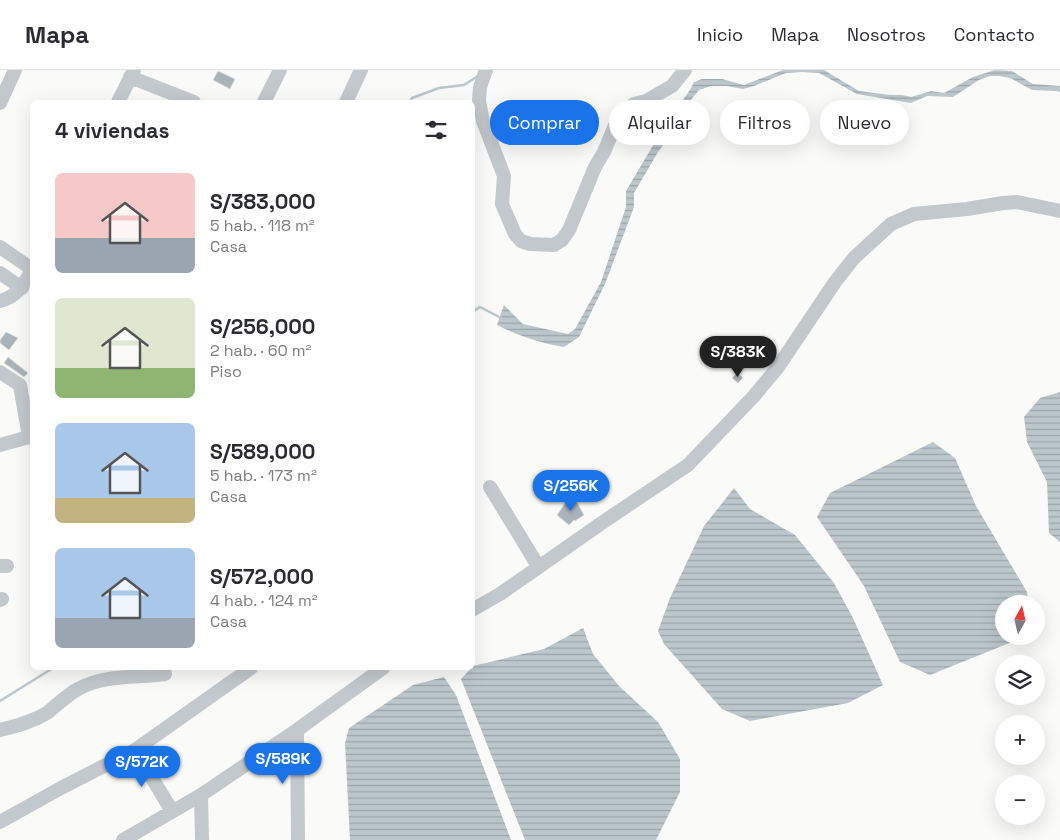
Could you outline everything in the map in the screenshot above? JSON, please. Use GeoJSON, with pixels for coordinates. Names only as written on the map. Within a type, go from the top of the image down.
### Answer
{"type":"FeatureCollection","features":[{"type":"Feature","properties":{"kind":"street"},"geometry":{"type":"LineString","coordinates":[[0,103],[14,70]]}},
{"type":"Feature","properties":{"kind":"street"},"geometry":{"type":"LineString","coordinates":[[265,100],[280,70]]}},
{"type":"Feature","properties":{"kind":"street"},"geometry":{"type":"LineString","coordinates":[[347,100],[361,70]]}},
{"type":"Feature","properties":{"kind":"street"},"geometry":{"type":"LineString","coordinates":[[486,70],[480,87],[479,101],[483,122],[504,176],[502,204],[515,234],[521,242],[554,245],[562,240],[569,230],[595,166],[604,152],[616,123],[624,112],[634,104],[646,101],[672,86],[684,70]]}},
{"type":"Feature","properties":{"kind":"street"},"geometry":{"type":"LineString","coordinates":[[119,100],[132,73],[190,100]]}},
{"type":"Feature","properties":{"kind":"street"},"geometry":{"type":"LineString","coordinates":[[475,608],[500,594],[538,566],[688,465],[754,396],[778,367],[835,282],[854,258],[891,224],[914,214],[968,209],[1003,203],[1017,202],[1060,211]]}},
{"type":"Feature","properties":{"kind":"street"},"geometry":{"type":"LineString","coordinates":[[0,247],[30,269]]}},
{"type":"Feature","properties":{"kind":"street"},"geometry":{"type":"LineString","coordinates":[[0,273],[22,288]]}},
{"type":"Feature","properties":{"kind":"street"},"geometry":{"type":"LineString","coordinates":[[0,301],[8,299],[22,288],[30,274]]}},
{"type":"Feature","properties":{"kind":"street"},"geometry":{"type":"LineString","coordinates":[[0,445],[29,437],[20,385],[2,375]]}},
{"type":"Feature","properties":{"kind":"street"},"geometry":{"type":"LineString","coordinates":[[490,487],[538,566]]}},
{"type":"Feature","properties":{"kind":"street"},"geometry":{"type":"LineString","coordinates":[[130,676],[143,670]]}},
{"type":"Feature","properties":{"kind":"street"},"geometry":{"type":"LineString","coordinates":[[0,822],[135,750],[248,670]]}},
{"type":"Feature","properties":{"kind":"street"},"geometry":{"type":"LineString","coordinates":[[123,840],[201,795],[380,670]]}},
{"type":"Feature","properties":{"kind":"street"},"geometry":{"type":"LineString","coordinates":[[0,730],[26,724],[46,714],[76,689],[112,678],[147,677],[165,674]]}},
{"type":"Feature","properties":{"kind":"street"},"geometry":{"type":"LineString","coordinates":[[296,730],[298,840]]}},
{"type":"Feature","properties":{"kind":"street"},"geometry":{"type":"LineString","coordinates":[[135,750],[172,811]]}},
{"type":"Feature","properties":{"kind":"street"},"geometry":{"type":"LineString","coordinates":[[201,795],[202,840]]}},
{"type":"Feature","properties":{"kind":"shaded area"},"geometry":{"type":"Polygon","coordinates":[[[783,70],[824,70],[859,91],[911,97],[931,91],[944,93],[973,77],[995,70],[1012,71],[1033,84],[1060,86],[1060,92],[1032,90],[1010,78],[990,76],[979,80],[953,97],[927,96],[911,103],[909,100],[893,100],[857,94],[819,73],[802,72],[786,73],[743,89],[711,86],[699,90],[691,100],[683,100],[694,82],[702,79],[722,79],[744,85],[783,70]]]}},
{"type":"Feature","properties":{"kind":"shaded area"},"geometry":{"type":"Polygon","coordinates":[[[653,145],[663,145],[634,193],[634,207],[605,284],[579,337],[564,347],[530,339],[497,325],[504,305],[523,324],[568,334],[575,329],[601,282],[626,207],[626,191],[653,145]]]}},
{"type":"Feature","properties":{"kind":"shaded area"},"geometry":{"type":"Polygon","coordinates":[[[1060,392],[1060,542],[1049,533],[1047,482],[1027,442],[1024,417],[1040,398],[1060,392]]]}},
{"type":"Feature","properties":{"kind":"shaded area"},"geometry":{"type":"Polygon","coordinates":[[[933,442],[955,458],[976,506],[1027,592],[1027,595],[995,595],[995,645],[1005,645],[930,675],[900,662],[864,586],[817,517],[830,493],[933,442]]]}},
{"type":"Feature","properties":{"kind":"shaded area"},"geometry":{"type":"Polygon","coordinates":[[[734,488],[750,509],[795,535],[834,583],[853,618],[883,685],[848,703],[750,721],[722,709],[664,644],[658,631],[670,598],[704,526],[734,488]]]}},
{"type":"Feature","properties":{"kind":"shaded area"},"geometry":{"type":"Polygon","coordinates":[[[583,628],[593,654],[619,686],[658,722],[680,759],[680,792],[656,840],[525,840],[461,679],[469,670],[475,670],[475,666],[544,649],[583,628]]]}},
{"type":"Feature","properties":{"kind":"shaded area"},"geometry":{"type":"Polygon","coordinates":[[[444,677],[456,695],[511,840],[350,840],[345,743],[349,728],[413,685],[444,677]]]}},
{"type":"Feature","properties":{"kind":"building"},"geometry":{"type":"Polygon","coordinates":[[[218,71],[235,79],[230,89],[213,80],[218,71]]]}},
{"type":"Feature","properties":{"kind":"building"},"geometry":{"type":"Polygon","coordinates":[[[6,332],[18,338],[9,350],[0,343],[6,332]]]}},
{"type":"Feature","properties":{"kind":"building"},"geometry":{"type":"Polygon","coordinates":[[[8,357],[28,373],[24,377],[4,363],[8,357]]]}},
{"type":"Feature","properties":{"kind":"building"},"geometry":{"type":"Polygon","coordinates":[[[737,373],[743,378],[738,383],[732,378],[737,373]]]}},
{"type":"Feature","properties":{"kind":"building"},"geometry":{"type":"Polygon","coordinates":[[[574,497],[584,515],[569,525],[557,515],[566,502],[574,497]]]}},
{"type":"Feature","properties":{"kind":"waterway"},"geometry":{"type":"LineString","coordinates":[[411,100],[439,88],[464,85],[478,76]]}},
{"type":"Feature","properties":{"kind":"waterway"},"geometry":{"type":"LineString","coordinates":[[475,310],[480,307],[503,319]]}},
{"type":"Feature","properties":{"kind":"waterway"},"geometry":{"type":"LineString","coordinates":[[0,701],[50,670]]}}]}
